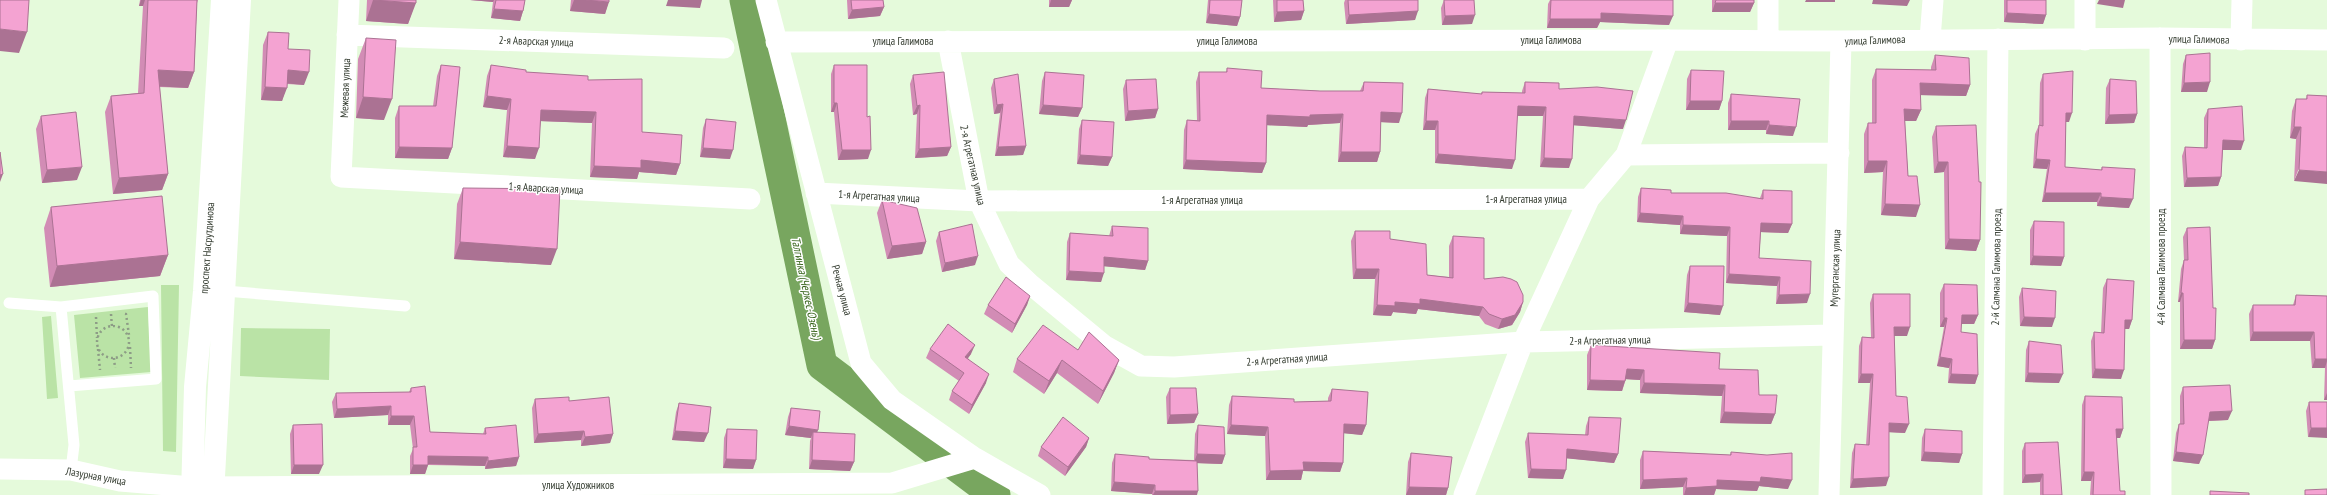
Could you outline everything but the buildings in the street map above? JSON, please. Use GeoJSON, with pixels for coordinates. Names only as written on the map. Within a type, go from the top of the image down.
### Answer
{"type":"FeatureCollection","features":[{"type":"Feature","properties":{"kind":"main road","name":"проспект Насрутдинова"},"geometry":{"type":"LineString","coordinates":[[202,491],[195,387],[204,291],[222,0]]}},
{"type":"Feature","properties":{"kind":"main road","name":"проспект Насрутдинова"},"geometry":{"type":"LineString","coordinates":[[202,491],[224,291],[240,0]]}},
{"type":"Feature","properties":{"kind":"street","name":"Межевая улица"},"geometry":{"type":"LineString","coordinates":[[341,177],[349,0]]}},
{"type":"Feature","properties":{"kind":"street","name":"Речная улица"},"geometry":{"type":"LineString","coordinates":[[766,0],[861,363],[892,400],[975,458],[1040,495]]}},
{"type":"Feature","properties":{"kind":"street"},"geometry":{"type":"LineString","coordinates":[[1768,0],[1768,40]]}},
{"type":"Feature","properties":{"kind":"street"},"geometry":{"type":"LineString","coordinates":[[1930,39],[1933,0]]}},
{"type":"Feature","properties":{"kind":"street"},"geometry":{"type":"LineString","coordinates":[[2084,0],[2085,40]]}},
{"type":"Feature","properties":{"kind":"street"},"geometry":{"type":"LineString","coordinates":[[2241,40],[2242,0]]}},
{"type":"Feature","properties":{"kind":"street","name":"2-я Аварская улица"},"geometry":{"type":"LineString","coordinates":[[347,35],[724,48]]}},
{"type":"Feature","properties":{"kind":"street","name":"улица Галимова"},"geometry":{"type":"LineString","coordinates":[[776,42],[1841,41],[1930,39],[2085,40],[2160,38],[2327,40]]}},
{"type":"Feature","properties":{"kind":"street","name":"4-й Салмана Галимова проезд"},"geometry":{"type":"LineString","coordinates":[[2160,38],[2161,495]]}},
{"type":"Feature","properties":{"kind":"street","name":"2-й Салмана Галимова проезд"},"geometry":{"type":"LineString","coordinates":[[1993,495],[1998,39]]}},
{"type":"Feature","properties":{"kind":"street"},"geometry":{"type":"LineString","coordinates":[[1464,495],[1523,342],[1589,199],[1626,155],[1668,40]]}},
{"type":"Feature","properties":{"kind":"street","name":"2-я Агрегатная улица"},"geometry":{"type":"LineString","coordinates":[[948,41],[979,201],[1009,264],[1105,346],[1141,366],[1174,367],[1523,342],[1832,335]]}},
{"type":"Feature","properties":{"kind":"street","name":"Мугерганская улица"},"geometry":{"type":"LineString","coordinates":[[1829,495],[1832,335],[1839,153],[1841,41]]}},
{"type":"Feature","properties":{"kind":"street"},"geometry":{"type":"LineString","coordinates":[[1626,155],[1839,153]]}},
{"type":"Feature","properties":{"kind":"street","name":"1-я Аварская улица"},"geometry":{"type":"LineString","coordinates":[[341,177],[750,199]]}},
{"type":"Feature","properties":{"kind":"street","name":"1-я Агрегатная улица"},"geometry":{"type":"LineString","coordinates":[[816,193],[979,201],[1589,199]]}},
{"type":"Feature","properties":{"kind":"street","name":"улица Художников"},"geometry":{"type":"LineString","coordinates":[[202,491],[892,482],[975,458]]}},
{"type":"Feature","properties":{"kind":"street","name":"Лазурная улица"},"geometry":{"type":"LineString","coordinates":[[0,469],[71,470],[120,481],[202,491]]}},
{"type":"Feature","properties":{"kind":"lane"},"geometry":{"type":"LineString","coordinates":[[224,291],[405,306]]}},
{"type":"Feature","properties":{"kind":"lane"},"geometry":{"type":"LineString","coordinates":[[9,303],[61,307],[153,296],[156,379],[69,386]]}},
{"type":"Feature","properties":{"kind":"lane"},"geometry":{"type":"LineString","coordinates":[[61,307],[74,445],[71,470]]}},
{"type":"Feature","properties":{"kind":"path"},"geometry":{"type":"LineString","coordinates":[[101,372],[96,317],[126,314],[130,344],[131,370],[126,371]]}},
{"type":"Feature","properties":{"kind":"path"},"geometry":{"type":"LineString","coordinates":[[97,340],[104,329],[109,327],[121,328],[129,337]]}},
{"type":"Feature","properties":{"kind":"path"},"geometry":{"type":"LineString","coordinates":[[98,347],[106,357],[113,359],[124,354],[130,344]]}},
{"type":"Feature","properties":{"kind":"path"},"geometry":{"type":"LineString","coordinates":[[115,372],[120,371]]}},
{"type":"Feature","properties":{"kind":"green space"},"geometry":{"type":"Polygon","coordinates":[[[161,285],[179,285],[176,452],[163,451],[161,285]]]}},
{"type":"Feature","properties":{"kind":"green space"},"geometry":{"type":"Polygon","coordinates":[[[148,307],[151,372],[80,378],[74,315],[148,307]]]}},
{"type":"Feature","properties":{"kind":"green space"},"geometry":{"type":"Polygon","coordinates":[[[51,316],[58,398],[47,399],[42,317],[51,316]]]}},
{"type":"Feature","properties":{"kind":"green space"},"geometry":{"type":"Polygon","coordinates":[[[241,328],[330,329],[329,380],[240,376],[241,328]]]}},
{"type":"Feature","properties":{"kind":"waterway","name":"Талгинка (Черкес-Озень)"},"geometry":{"type":"LineString","coordinates":[[745,0],[822,365],[995,495]]}}]}
